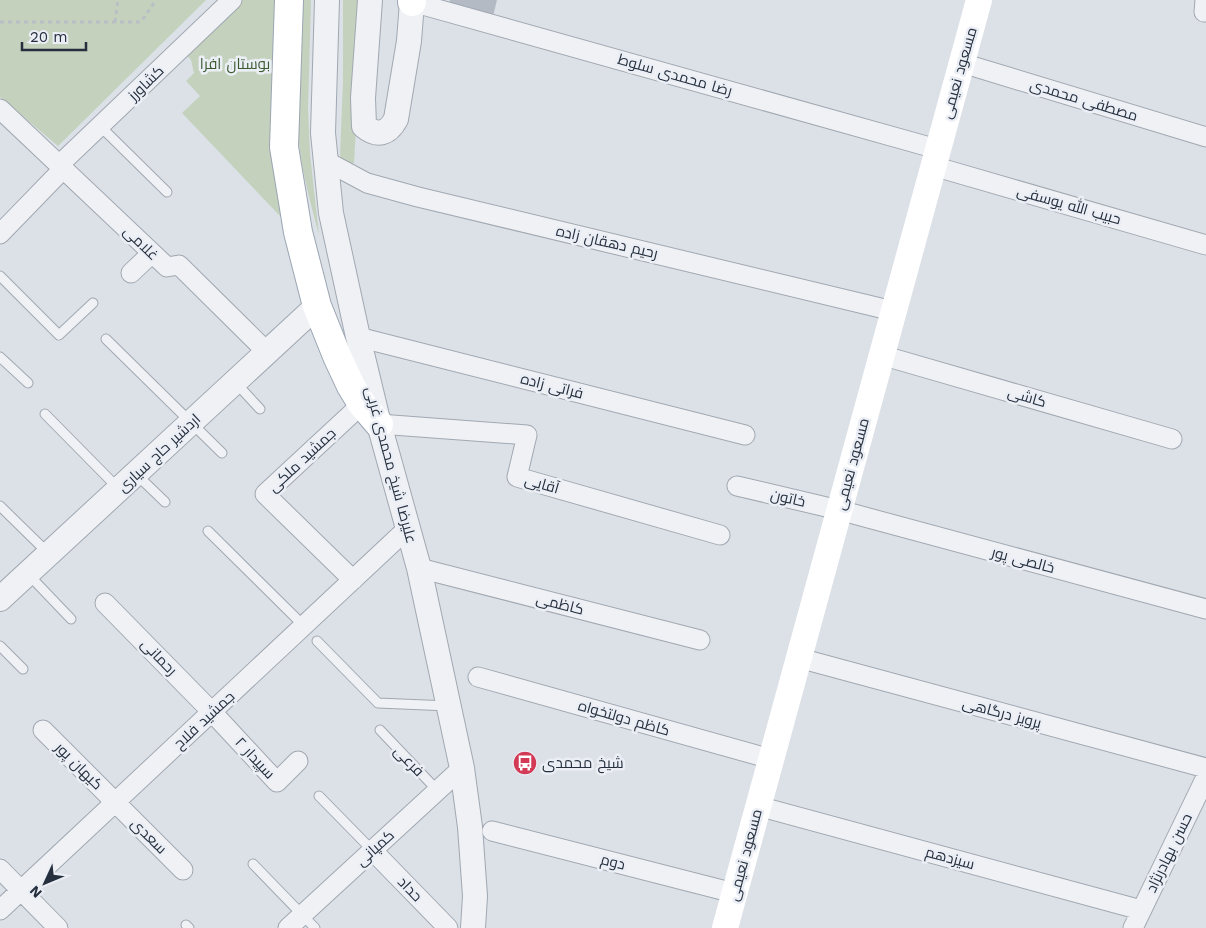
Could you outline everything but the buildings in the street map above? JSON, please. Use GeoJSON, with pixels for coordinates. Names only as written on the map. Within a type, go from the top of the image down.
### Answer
{"type":"FeatureCollection","features":[{"type":"Feature","properties":{"kind":"main road"},"geometry":{"type":"LineString","coordinates":[[289,0],[284,147],[298,232],[317,306],[337,356],[351,386],[371,414]]}},
{"type":"Feature","properties":{"kind":"main road","name":"مسعود نعیمی"},"geometry":{"type":"LineString","coordinates":[[725,928],[979,0]]}},
{"type":"Feature","properties":{"kind":"street","name":"کشاورز"},"geometry":{"type":"LineString","coordinates":[[0,234],[100,126],[232,0]]}},
{"type":"Feature","properties":{"kind":"street","name":"علیرضا شیخ محمدی غربی"},"geometry":{"type":"LineString","coordinates":[[327,0],[324,133],[331,213],[358,337],[371,414],[419,568],[462,768],[470,826],[475,896],[473,928]]}},
{"type":"Feature","properties":{"kind":"street"},"geometry":{"type":"LineString","coordinates":[[370,0],[363,98],[364,126],[371,132],[379,133],[393,125],[396,119],[409,40],[412,1]]}},
{"type":"Feature","properties":{"kind":"street","name":"رضا محمدی سلوط"},"geometry":{"type":"LineString","coordinates":[[412,1],[935,157]]}},
{"type":"Feature","properties":{"kind":"street","name":"مصطفی محمدی"},"geometry":{"type":"LineString","coordinates":[[962,63],[1206,137]]}},
{"type":"Feature","properties":{"kind":"street"},"geometry":{"type":"LineString","coordinates":[[0,109],[61,167]]}},
{"type":"Feature","properties":{"kind":"street","name":"حبیب الله یوسفی"},"geometry":{"type":"LineString","coordinates":[[935,157],[1206,245]]}},
{"type":"Feature","properties":{"kind":"street","name":"رحیم دهقان زاده"},"geometry":{"type":"LineString","coordinates":[[326,161],[367,183],[418,197],[893,311]]}},
{"type":"Feature","properties":{"kind":"street","name":"غلامی"},"geometry":{"type":"LineString","coordinates":[[61,167],[167,267],[179,265],[267,352]]}},
{"type":"Feature","properties":{"kind":"street"},"geometry":{"type":"LineString","coordinates":[[132,273],[152,253]]}},
{"type":"Feature","properties":{"kind":"street","name":"اردشیر حاج سیاری"},"geometry":{"type":"LineString","coordinates":[[0,599],[317,306]]}},
{"type":"Feature","properties":{"kind":"street","name":"فراتی زاده"},"geometry":{"type":"LineString","coordinates":[[358,337],[745,435]]}},
{"type":"Feature","properties":{"kind":"street","name":"کاشی"},"geometry":{"type":"LineString","coordinates":[[881,354],[1172,439]]}},
{"type":"Feature","properties":{"kind":"street","name":"آقایی"},"geometry":{"type":"LineString","coordinates":[[371,414],[527,435],[518,477],[720,535]]}},
{"type":"Feature","properties":{"kind":"street","name":"جمشید ملکی"},"geometry":{"type":"LineString","coordinates":[[353,580],[265,494],[371,414]]}},
{"type":"Feature","properties":{"kind":"street","name":"خاتون"},"geometry":{"type":"LineString","coordinates":[[737,486],[839,510]]}},
{"type":"Feature","properties":{"kind":"street","name":"خالصی پور"},"geometry":{"type":"LineString","coordinates":[[839,510],[1206,609]]}},
{"type":"Feature","properties":{"kind":"street","name":"جمشید فلاح"},"geometry":{"type":"LineString","coordinates":[[0,910],[407,529]]}},
{"type":"Feature","properties":{"kind":"street","name":"کاظمی"},"geometry":{"type":"LineString","coordinates":[[419,568],[700,640]]}},
{"type":"Feature","properties":{"kind":"street","name":"رحمانی"},"geometry":{"type":"LineString","coordinates":[[106,603],[212,712]]}},
{"type":"Feature","properties":{"kind":"street","name":"پرویز درگاهی"},"geometry":{"type":"LineString","coordinates":[[799,658],[1206,768]]}},
{"type":"Feature","properties":{"kind":"street","name":"کاظم دولتخواه"},"geometry":{"type":"LineString","coordinates":[[478,677],[771,759]]}},
{"type":"Feature","properties":{"kind":"street","name":"سپیدار ۲"},"geometry":{"type":"LineString","coordinates":[[212,712],[277,782],[298,761]]}},
{"type":"Feature","properties":{"kind":"street","name":"کیهان پور"},"geometry":{"type":"LineString","coordinates":[[43,730],[115,802]]}},
{"type":"Feature","properties":{"kind":"street","name":"کمپانی"},"geometry":{"type":"LineString","coordinates":[[288,928],[309,921],[372,850],[462,768]]}},
{"type":"Feature","properties":{"kind":"street","name":"حسن بهادرنژاد"},"geometry":{"type":"LineString","coordinates":[[1133,928],[1206,777]]}},
{"type":"Feature","properties":{"kind":"street","name":"سعدی"},"geometry":{"type":"LineString","coordinates":[[115,802],[183,870]]}},
{"type":"Feature","properties":{"kind":"street","name":"سیزدهم"},"geometry":{"type":"LineString","coordinates":[[758,806],[1141,910]]}},
{"type":"Feature","properties":{"kind":"street","name":"دوم"},"geometry":{"type":"LineString","coordinates":[[492,832],[734,893]]}},
{"type":"Feature","properties":{"kind":"street","name":"حداد"},"geometry":{"type":"LineString","coordinates":[[372,850],[448,928]]}},
{"type":"Feature","properties":{"kind":"street"},"geometry":{"type":"LineString","coordinates":[[0,869],[58,928]]}},
{"type":"Feature","properties":{"kind":"lane"},"geometry":{"type":"LineString","coordinates":[[100,126],[167,192]]}},
{"type":"Feature","properties":{"kind":"lane"},"geometry":{"type":"LineString","coordinates":[[0,276],[59,335],[93,303]]}},
{"type":"Feature","properties":{"kind":"lane"},"geometry":{"type":"LineString","coordinates":[[106,340],[222,453]]}},
{"type":"Feature","properties":{"kind":"lane"},"geometry":{"type":"LineString","coordinates":[[0,357],[28,383]]}},
{"type":"Feature","properties":{"kind":"lane"},"geometry":{"type":"LineString","coordinates":[[235,382],[260,410]]}},
{"type":"Feature","properties":{"kind":"lane"},"geometry":{"type":"LineString","coordinates":[[45,414],[127,481],[165,502]]}},
{"type":"Feature","properties":{"kind":"lane"},"geometry":{"type":"LineString","coordinates":[[0,506],[49,554]]}},
{"type":"Feature","properties":{"kind":"lane"},"geometry":{"type":"LineString","coordinates":[[208,531],[304,626]]}},
{"type":"Feature","properties":{"kind":"lane"},"geometry":{"type":"LineString","coordinates":[[28,574],[71,619]]}},
{"type":"Feature","properties":{"kind":"lane"},"geometry":{"type":"LineString","coordinates":[[317,640],[378,703],[449,706]]}},
{"type":"Feature","properties":{"kind":"lane"},"geometry":{"type":"LineString","coordinates":[[0,646],[23,669]]}},
{"type":"Feature","properties":{"kind":"lane","name":"فرعی"},"geometry":{"type":"LineString","coordinates":[[380,730],[438,791]]}},
{"type":"Feature","properties":{"kind":"lane"},"geometry":{"type":"LineString","coordinates":[[320,796],[372,850]]}},
{"type":"Feature","properties":{"kind":"lane"},"geometry":{"type":"LineString","coordinates":[[253,864],[309,921]]}},
{"type":"Feature","properties":{"kind":"path"},"geometry":{"type":"LineString","coordinates":[[115,22],[118,0]]}},
{"type":"Feature","properties":{"kind":"path"},"geometry":{"type":"LineString","coordinates":[[0,22],[141,22],[156,0]]}},
{"type":"Feature","properties":{"kind":"green space"},"geometry":{"type":"Polygon","coordinates":[[[0,0],[206,0],[58,146],[0,97],[0,0]]]}},
{"type":"Feature","properties":{"kind":"green space","name":"بوستان افرا"},"geometry":{"type":"Polygon","coordinates":[[[241,0],[280,0],[275,97],[280,216],[182,113],[200,96],[186,81],[194,73],[191,60],[184,52],[241,0]]]}},
{"type":"Feature","properties":{"kind":"green space"},"geometry":{"type":"Polygon","coordinates":[[[302,0],[311,0],[308,109],[310,154],[319,235],[300,154],[299,142],[298,89],[302,0]]]}},
{"type":"Feature","properties":{"kind":"green space"},"geometry":{"type":"Polygon","coordinates":[[[343,0],[361,0],[361,40],[354,163],[348,165],[343,162],[340,155],[343,81],[343,0]]]}},
{"type":"Feature","properties":{"kind":"place","name":"شیخ محمدی"},"geometry":{"type":"Point","coordinates":[525,763]}}]}
